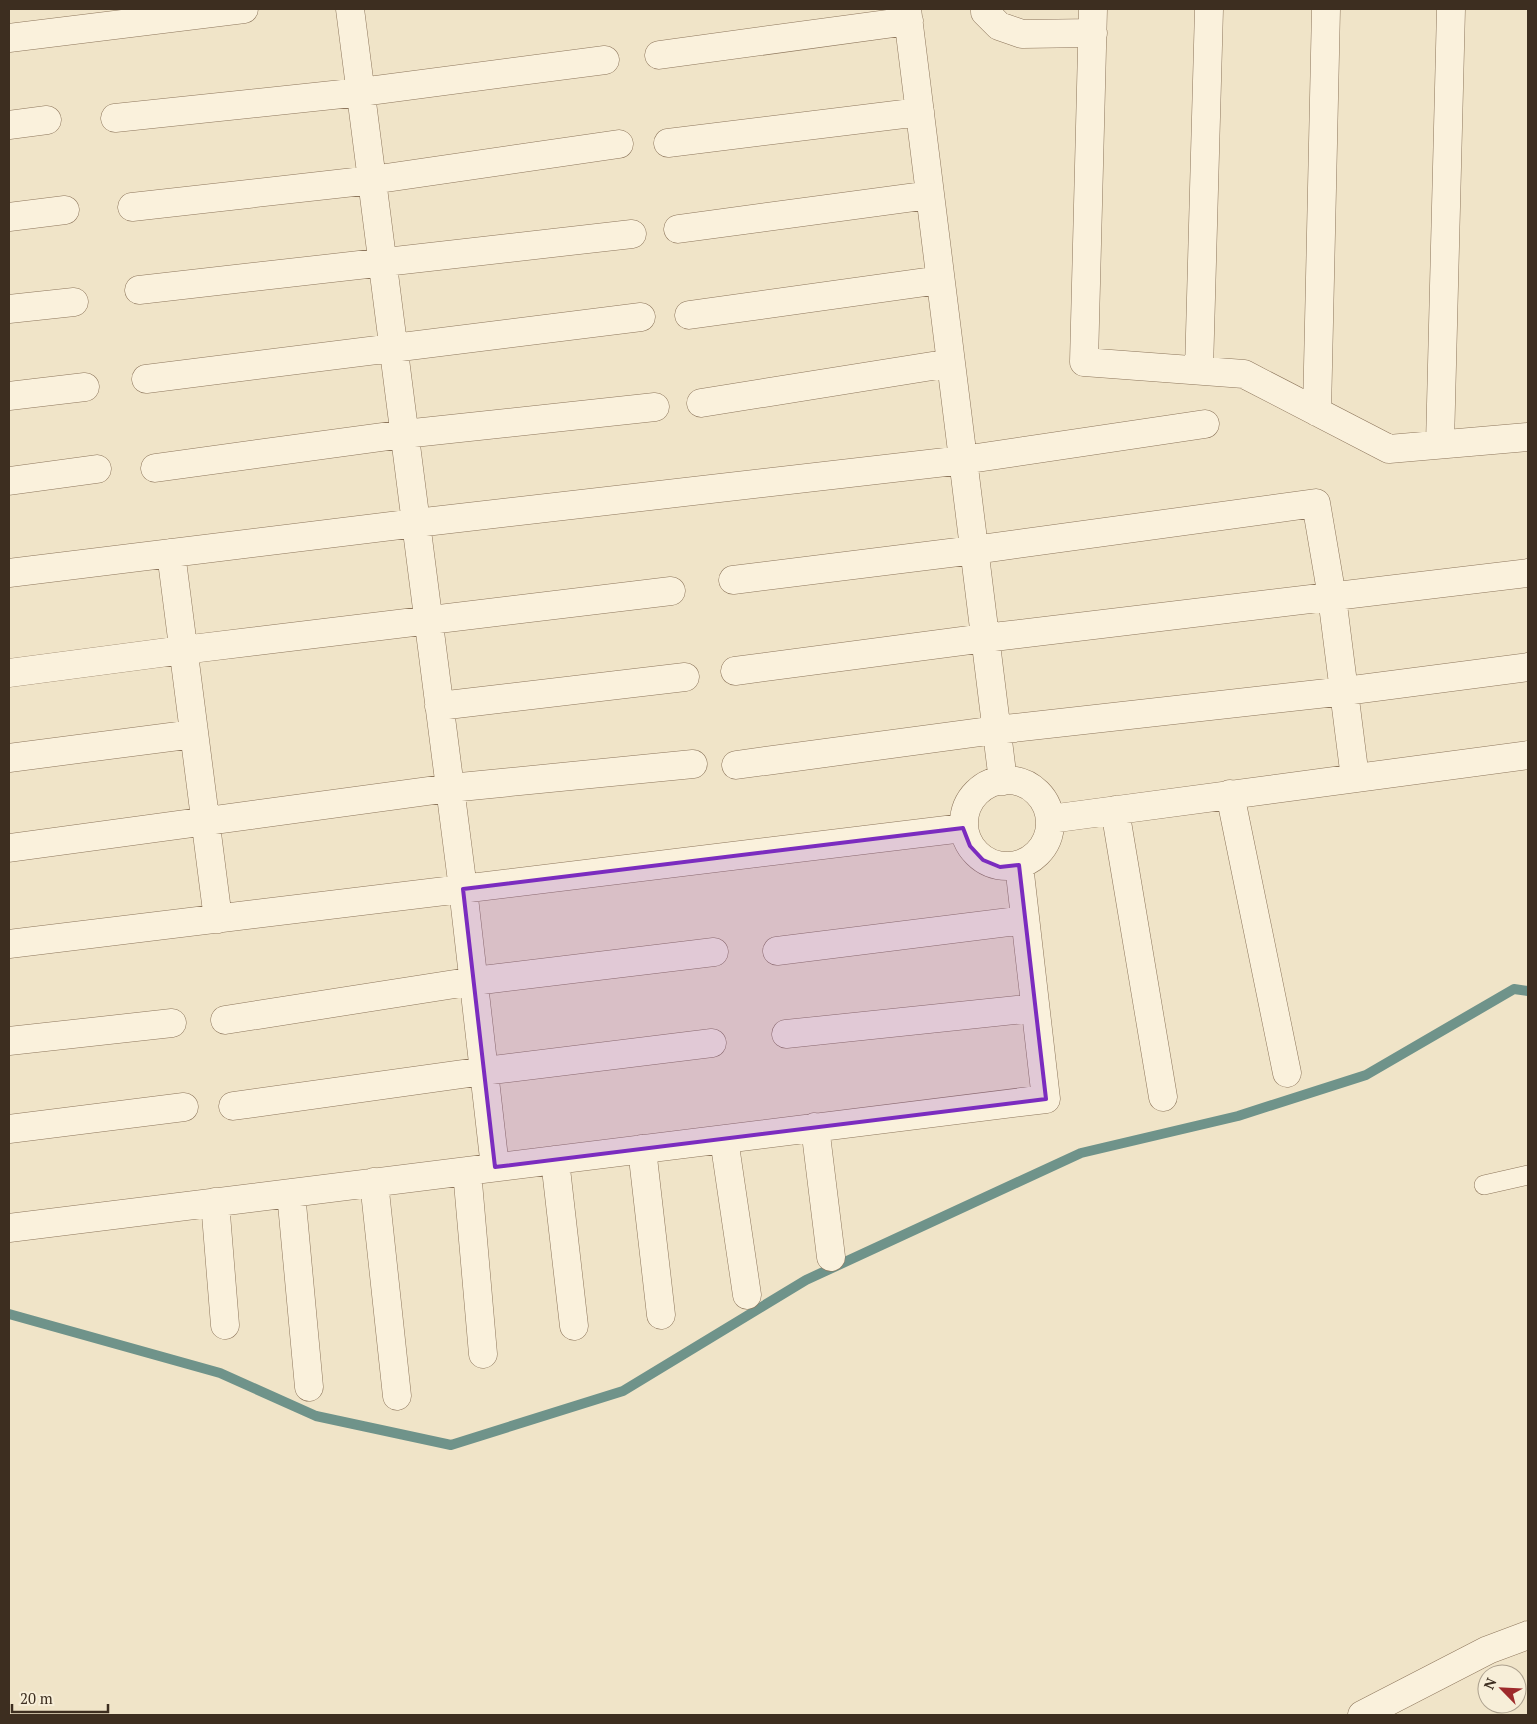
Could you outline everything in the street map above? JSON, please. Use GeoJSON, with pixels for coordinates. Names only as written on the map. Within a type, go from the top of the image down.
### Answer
{"type":"FeatureCollection","features":[{"type":"Feature","properties":{"kind":"street"},"geometry":{"type":"LineString","coordinates":[[9,38],[89,18],[244,9]]}},
{"type":"Feature","properties":{"kind":"street"},"geometry":{"type":"LineString","coordinates":[[350,9],[463,889],[495,1167]]}},
{"type":"Feature","properties":{"kind":"street"},"geometry":{"type":"LineString","coordinates":[[985,9],[985,12],[999,26],[1022,34],[1093,21],[1084,362],[1244,374],[1389,449],[1528,437]]}},
{"type":"Feature","properties":{"kind":"street"},"geometry":{"type":"LineString","coordinates":[[1199,370],[1209,9]]}},
{"type":"Feature","properties":{"kind":"street"},"geometry":{"type":"LineString","coordinates":[[1317,412],[1326,9]]}},
{"type":"Feature","properties":{"kind":"street"},"geometry":{"type":"LineString","coordinates":[[1440,444],[1451,9]]}},
{"type":"Feature","properties":{"kind":"street"},"geometry":{"type":"LineString","coordinates":[[659,55],[908,15],[1002,781]]}},
{"type":"Feature","properties":{"kind":"street"},"geometry":{"type":"LineString","coordinates":[[115,118],[361,92],[605,60]]}},
{"type":"Feature","properties":{"kind":"street"},"geometry":{"type":"LineString","coordinates":[[668,142],[920,112]]}},
{"type":"Feature","properties":{"kind":"street"},"geometry":{"type":"LineString","coordinates":[[9,124],[47,120]]}},
{"type":"Feature","properties":{"kind":"street"},"geometry":{"type":"LineString","coordinates":[[132,207],[372,180],[619,144]]}},
{"type":"Feature","properties":{"kind":"street"},"geometry":{"type":"LineString","coordinates":[[678,229],[930,195]]}},
{"type":"Feature","properties":{"kind":"street"},"geometry":{"type":"LineString","coordinates":[[9,217],[65,210]]}},
{"type":"Feature","properties":{"kind":"street"},"geometry":{"type":"LineString","coordinates":[[139,290],[632,234]]}},
{"type":"Feature","properties":{"kind":"street"},"geometry":{"type":"LineString","coordinates":[[689,315],[940,280]]}},
{"type":"Feature","properties":{"kind":"street"},"geometry":{"type":"LineString","coordinates":[[9,309],[74,302]]}},
{"type":"Feature","properties":{"kind":"street"},"geometry":{"type":"LineString","coordinates":[[146,379],[641,317]]}},
{"type":"Feature","properties":{"kind":"street"},"geometry":{"type":"LineString","coordinates":[[700,403],[951,363]]}},
{"type":"Feature","properties":{"kind":"street"},"geometry":{"type":"LineString","coordinates":[[9,396],[85,387]]}},
{"type":"Feature","properties":{"kind":"street"},"geometry":{"type":"LineString","coordinates":[[155,468],[404,434],[654,407]]}},
{"type":"Feature","properties":{"kind":"street"},"geometry":{"type":"LineString","coordinates":[[9,573],[416,523],[963,460],[1205,424]]}},
{"type":"Feature","properties":{"kind":"street"},"geometry":{"type":"LineString","coordinates":[[9,480],[97,469]]}},
{"type":"Feature","properties":{"kind":"street"},"geometry":{"type":"LineString","coordinates":[[733,580],[974,550],[1316,503],[1332,597],[1355,778]]}},
{"type":"Feature","properties":{"kind":"street"},"geometry":{"type":"LineString","coordinates":[[171,553],[218,919]]}},
{"type":"Feature","properties":{"kind":"street"},"geometry":{"type":"LineString","coordinates":[[735,671],[985,638],[1528,573]]}},
{"type":"Feature","properties":{"kind":"street"},"geometry":{"type":"LineString","coordinates":[[9,673],[670,591]]}},
{"type":"Feature","properties":{"kind":"street"},"geometry":{"type":"LineString","coordinates":[[736,764],[996,730],[1345,691],[1528,667]]}},
{"type":"Feature","properties":{"kind":"street"},"geometry":{"type":"LineString","coordinates":[[439,706],[685,676]]}},
{"type":"Feature","properties":{"kind":"street"},"geometry":{"type":"LineString","coordinates":[[9,758],[194,734]]}},
{"type":"Feature","properties":{"kind":"street"},"geometry":{"type":"LineString","coordinates":[[1050,819],[1528,755]]}},
{"type":"Feature","properties":{"kind":"street"},"geometry":{"type":"LineString","coordinates":[[9,848],[450,788],[693,764]]}},
{"type":"Feature","properties":{"kind":"street"},"geometry":{"type":"LineString","coordinates":[[1010,779],[1029,786],[1044,799],[1050,819],[1047,839],[1035,856],[1019,865],[1000,866],[983,860],[970,846],[964,828],[965,810],[974,794],[989,783],[1010,779]]}},
{"type":"Feature","properties":{"kind":"street"},"geometry":{"type":"LineString","coordinates":[[1230,794],[1287,1073]]}},
{"type":"Feature","properties":{"kind":"street"},"geometry":{"type":"LineString","coordinates":[[1115,810],[1163,1097]]}},
{"type":"Feature","properties":{"kind":"street"},"geometry":{"type":"LineString","coordinates":[[9,944],[964,828]]}},
{"type":"Feature","properties":{"kind":"street"},"geometry":{"type":"LineString","coordinates":[[9,1228],[1046,1099],[1019,865]]}},
{"type":"Feature","properties":{"kind":"street"},"geometry":{"type":"LineString","coordinates":[[777,951],[1025,920]]}},
{"type":"Feature","properties":{"kind":"street"},"geometry":{"type":"LineString","coordinates":[[225,1020],[474,981],[714,952]]}},
{"type":"Feature","properties":{"kind":"street"},"geometry":{"type":"LineString","coordinates":[[786,1034],[1035,1008]]}},
{"type":"Feature","properties":{"kind":"street"},"geometry":{"type":"LineString","coordinates":[[9,1041],[172,1023]]}},
{"type":"Feature","properties":{"kind":"street"},"geometry":{"type":"LineString","coordinates":[[234,1106],[712,1043]]}},
{"type":"Feature","properties":{"kind":"street"},"geometry":{"type":"LineString","coordinates":[[9,1129],[184,1107]]}},
{"type":"Feature","properties":{"kind":"street"},"geometry":{"type":"LineString","coordinates":[[815,1128],[831,1257]]}},
{"type":"Feature","properties":{"kind":"street"},"geometry":{"type":"LineString","coordinates":[[724,1138],[747,1295]]}},
{"type":"Feature","properties":{"kind":"street"},"geometry":{"type":"LineString","coordinates":[[642,1149],[661,1315]]}},
{"type":"Feature","properties":{"kind":"street"},"geometry":{"type":"LineString","coordinates":[[555,1160],[574,1326]]}},
{"type":"Feature","properties":{"kind":"street"},"geometry":{"type":"LineString","coordinates":[[467,1171],[483,1354]]}},
{"type":"Feature","properties":{"kind":"street"},"geometry":{"type":"LineString","coordinates":[[374,1182],[396,1396]]}},
{"type":"Feature","properties":{"kind":"street"},"geometry":{"type":"LineString","coordinates":[[291,1193],[309,1387]]}},
{"type":"Feature","properties":{"kind":"street"},"geometry":{"type":"LineString","coordinates":[[215,1202],[225,1324]]}},
{"type":"Feature","properties":{"kind":"street"},"geometry":{"type":"LineString","coordinates":[[1362,1715],[1488,1650],[1528,1635]]}},
{"type":"Feature","properties":{"kind":"lane"},"geometry":{"type":"LineString","coordinates":[[1484,1185],[1528,1176]]}},
{"type":"Feature","properties":{"kind":"highlighted area"},"geometry":{"type":"Polygon","coordinates":[[[963,828],[970,846],[983,860],[1000,867],[1019,865],[1046,1099],[495,1167],[463,889],[963,828]]]}},
{"type":"Feature","properties":{"kind":"waterway"},"geometry":{"type":"LineString","coordinates":[[9,1314],[220,1373],[316,1416],[451,1445],[623,1391],[806,1280],[1081,1153],[1238,1116],[1366,1075],[1514,989],[1528,991]]}}]}
